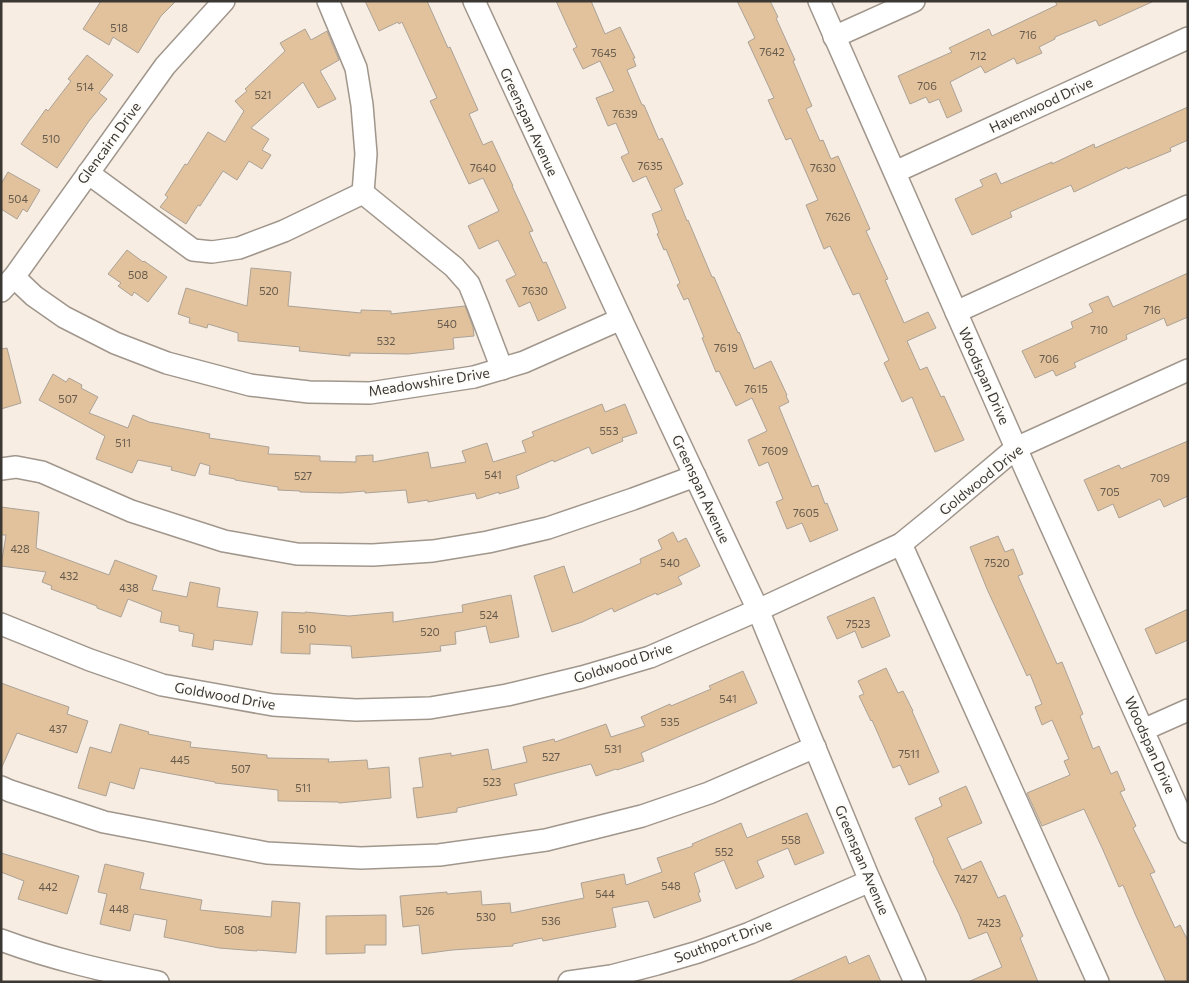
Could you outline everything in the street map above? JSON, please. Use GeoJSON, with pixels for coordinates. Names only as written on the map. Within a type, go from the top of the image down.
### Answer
{"type":"FeatureCollection","features":[{"type":"Feature","properties":{"kind":"street","name":"Glencairn Drive"},"geometry":{"type":"LineString","coordinates":[[7,284],[165,66],[224,1]]}},
{"type":"Feature","properties":{"kind":"street"},"geometry":{"type":"LineString","coordinates":[[328,1],[356,68],[362,105],[366,154],[364,193]]}},
{"type":"Feature","properties":{"kind":"street","name":"Greenspan Avenue"},"geometry":{"type":"LineString","coordinates":[[474,1],[758,610],[870,881],[915,982]]}},
{"type":"Feature","properties":{"kind":"street","name":"Woodspan Drive"},"geometry":{"type":"LineString","coordinates":[[819,1],[1188,832]]}},
{"type":"Feature","properties":{"kind":"street"},"geometry":{"type":"LineString","coordinates":[[834,37],[914,1]]}},
{"type":"Feature","properties":{"kind":"street","name":"Havenwood Drive"},"geometry":{"type":"LineString","coordinates":[[895,172],[1188,38]]}},
{"type":"Feature","properties":{"kind":"street"},"geometry":{"type":"LineString","coordinates":[[88,173],[193,250],[212,252],[239,248],[284,231],[364,193]]}},
{"type":"Feature","properties":{"kind":"street"},"geometry":{"type":"LineString","coordinates":[[364,193],[454,266],[469,284],[502,368]]}},
{"type":"Feature","properties":{"kind":"street"},"geometry":{"type":"LineString","coordinates":[[956,312],[1188,206]]}},
{"type":"Feature","properties":{"kind":"street","name":"Meadowshire Drive"},"geometry":{"type":"LineString","coordinates":[[7,284],[34,296],[64,317],[115,343],[167,363],[250,385],[309,392],[370,393],[474,377],[524,362],[621,319]]}},
{"type":"Feature","properties":{"kind":"street","name":"Goldwood Drive"},"geometry":{"type":"LineString","coordinates":[[1,624],[90,660],[162,685],[273,706],[356,710],[430,708],[507,695],[582,677],[650,657],[901,544],[1016,448],[1188,370]]}},
{"type":"Feature","properties":{"kind":"street"},"geometry":{"type":"LineString","coordinates":[[1,469],[16,467],[42,472],[131,511],[224,541],[297,554],[374,554],[433,551],[488,542],[548,528],[695,476]]}},
{"type":"Feature","properties":{"kind":"street"},"geometry":{"type":"LineString","coordinates":[[901,544],[1098,982]]}},
{"type":"Feature","properties":{"kind":"street"},"geometry":{"type":"LineString","coordinates":[[1143,730],[1188,710]]}},
{"type":"Feature","properties":{"kind":"street"},"geometry":{"type":"LineString","coordinates":[[1,787],[104,822],[267,853],[361,858],[439,855],[546,840],[642,816],[708,793],[815,748]]}},
{"type":"Feature","properties":{"kind":"street","name":"Southport Drive"},"geometry":{"type":"LineString","coordinates":[[569,982],[611,976],[698,952],[750,933],[870,881]]}},
{"type":"Feature","properties":{"kind":"street"},"geometry":{"type":"LineString","coordinates":[[1,940],[25,949],[99,970],[158,982]]}},
{"type":"Feature","properties":{"kind":"building"},"geometry":{"type":"Polygon","coordinates":[[[101,1],[176,1],[161,16],[138,53],[113,37],[109,45],[83,29],[101,1]]]}},
{"type":"Feature","properties":{"kind":"building"},"geometry":{"type":"Polygon","coordinates":[[[365,1],[427,1],[478,110],[469,114],[483,145],[492,141],[533,231],[529,232],[543,263],[546,262],[566,308],[538,321],[530,302],[519,307],[506,280],[516,275],[498,240],[479,249],[468,226],[499,211],[483,178],[469,184],[430,101],[437,98],[402,22],[379,31],[365,1]]]}},
{"type":"Feature","properties":{"kind":"building"},"geometry":{"type":"Polygon","coordinates":[[[556,1],[591,1],[605,34],[620,27],[635,58],[633,58],[636,66],[627,70],[659,140],[662,138],[683,184],[674,189],[687,221],[739,332],[754,369],[771,361],[789,402],[779,407],[812,487],[818,485],[838,530],[810,542],[802,523],[787,529],[776,502],[783,499],[768,462],[759,466],[748,440],[767,431],[752,398],[736,406],[719,371],[716,372],[688,298],[684,300],[677,285],[680,283],[666,249],[664,250],[657,234],[659,233],[652,214],[662,210],[646,176],[633,182],[621,157],[629,153],[616,123],[608,126],[596,98],[614,91],[600,61],[583,69],[573,49],[577,47],[556,1]]]}},
{"type":"Feature","properties":{"kind":"building"},"geometry":{"type":"Polygon","coordinates":[[[737,1],[770,1],[812,106],[806,109],[820,141],[823,140],[831,159],[838,156],[870,229],[866,231],[888,279],[885,280],[904,323],[928,312],[936,328],[907,341],[920,370],[927,367],[941,397],[944,396],[964,440],[935,452],[912,397],[902,402],[884,363],[889,360],[859,293],[853,295],[830,246],[824,249],[806,205],[818,200],[791,138],[786,140],[768,100],[774,98],[748,42],[755,38],[737,1]]]}},
{"type":"Feature","properties":{"kind":"building"},"geometry":{"type":"Polygon","coordinates":[[[1055,1],[1154,1],[1099,26],[1096,20],[1055,37],[1055,39],[1039,47],[1042,53],[1017,64],[1014,58],[985,73],[981,66],[950,82],[962,111],[947,118],[939,99],[929,103],[926,97],[910,104],[898,76],[952,52],[949,48],[989,29],[992,36],[1057,5],[1055,1]]]}},
{"type":"Feature","properties":{"kind":"building"},"geometry":{"type":"Polygon","coordinates":[[[305,29],[311,40],[327,31],[339,60],[320,71],[336,99],[318,108],[303,82],[251,128],[269,139],[262,150],[271,155],[262,169],[249,161],[237,180],[223,171],[186,224],[160,207],[168,197],[165,195],[208,132],[225,142],[244,111],[235,101],[285,51],[280,43],[305,29]]]}},
{"type":"Feature","properties":{"kind":"building"},"geometry":{"type":"Polygon","coordinates":[[[87,55],[113,75],[99,93],[107,99],[89,121],[57,168],[21,144],[46,109],[48,111],[71,81],[68,79],[87,55]]]}},
{"type":"Feature","properties":{"kind":"building"},"geometry":{"type":"Polygon","coordinates":[[[1188,107],[1188,140],[1170,148],[1171,151],[1128,169],[1127,167],[1074,192],[1071,185],[1010,212],[1012,217],[972,235],[955,199],[983,186],[980,180],[996,173],[1001,184],[1052,162],[1052,164],[1094,144],[1095,148],[1188,107]]]}},
{"type":"Feature","properties":{"kind":"building"},"geometry":{"type":"Polygon","coordinates":[[[8,172],[40,190],[27,212],[23,209],[17,219],[1,209],[1,184],[8,172]]]}},
{"type":"Feature","properties":{"kind":"building"},"geometry":{"type":"Polygon","coordinates":[[[127,250],[167,277],[148,302],[134,292],[132,296],[118,286],[121,283],[108,274],[127,250]]]}},
{"type":"Feature","properties":{"kind":"building"},"geometry":{"type":"Polygon","coordinates":[[[251,268],[291,272],[288,306],[361,313],[361,310],[391,311],[391,314],[465,306],[473,327],[474,336],[453,338],[454,349],[408,354],[350,353],[350,356],[299,351],[300,347],[238,341],[238,333],[208,324],[207,328],[189,323],[190,318],[178,314],[186,288],[247,306],[251,268]]]}},
{"type":"Feature","properties":{"kind":"building"},"geometry":{"type":"Polygon","coordinates":[[[1188,273],[1188,317],[1167,326],[1164,318],[1126,335],[1127,339],[1074,363],[1076,367],[1056,376],[1053,370],[1035,378],[1022,351],[1073,328],[1071,322],[1093,312],[1089,304],[1108,296],[1113,307],[1188,273]]]}},
{"type":"Feature","properties":{"kind":"building"},"geometry":{"type":"Polygon","coordinates":[[[7,348],[21,403],[1,409],[1,349],[7,348]]]}},
{"type":"Feature","properties":{"kind":"building"},"geometry":{"type":"Polygon","coordinates":[[[53,374],[66,382],[69,378],[82,385],[81,388],[98,397],[89,413],[128,428],[133,415],[149,422],[210,434],[209,438],[269,447],[268,454],[320,456],[320,461],[356,462],[356,456],[373,455],[373,462],[428,452],[431,468],[466,462],[462,451],[487,443],[493,462],[526,452],[522,441],[534,436],[532,432],[602,404],[605,412],[625,404],[637,433],[622,438],[623,441],[592,454],[589,447],[554,462],[553,460],[516,476],[519,488],[477,499],[475,493],[428,502],[428,500],[408,503],[406,490],[341,493],[278,490],[278,487],[209,474],[210,466],[200,463],[195,476],[171,470],[172,467],[138,460],[132,473],[96,459],[105,436],[39,400],[53,374]]]}},
{"type":"Feature","properties":{"kind":"building"},"geometry":{"type":"Polygon","coordinates":[[[1188,441],[1188,496],[1164,507],[1160,499],[1119,518],[1113,504],[1098,511],[1084,480],[1119,465],[1121,469],[1188,441]]]}},
{"type":"Feature","properties":{"kind":"building"},"geometry":{"type":"Polygon","coordinates":[[[1,507],[39,512],[36,548],[109,575],[115,560],[157,576],[152,590],[187,597],[190,582],[220,588],[217,607],[258,612],[252,645],[214,640],[213,650],[192,646],[194,634],[179,631],[179,626],[160,622],[162,612],[128,599],[121,617],[51,589],[52,586],[42,582],[46,572],[1,566],[6,535],[1,535],[1,507]]]}},
{"type":"Feature","properties":{"kind":"building"},"geometry":{"type":"Polygon","coordinates":[[[673,532],[678,542],[686,538],[700,566],[678,577],[682,584],[657,595],[656,593],[614,612],[612,608],[582,622],[552,632],[534,576],[564,566],[573,593],[641,563],[640,559],[662,549],[658,540],[673,532]]]}},
{"type":"Feature","properties":{"kind":"building"},"geometry":{"type":"Polygon","coordinates":[[[998,536],[1005,552],[1013,549],[1023,574],[1018,576],[1057,664],[1062,662],[1083,714],[1080,716],[1093,749],[1099,746],[1111,774],[1117,771],[1125,790],[1120,792],[1136,826],[1133,828],[1155,872],[1150,874],[1175,928],[1180,925],[1188,941],[1188,982],[1166,982],[1123,885],[1119,887],[1084,809],[1042,826],[1027,793],[1070,775],[1064,761],[1069,759],[1052,720],[1042,725],[1035,707],[1042,704],[1030,674],[1027,676],[970,547],[998,536]]]}},
{"type":"Feature","properties":{"kind":"building"},"geometry":{"type":"Polygon","coordinates":[[[511,595],[519,637],[490,643],[486,626],[455,632],[456,644],[440,646],[441,651],[352,658],[351,646],[310,644],[310,654],[281,653],[282,612],[349,616],[393,612],[393,622],[463,612],[462,605],[511,595]]]}},
{"type":"Feature","properties":{"kind":"building"},"geometry":{"type":"Polygon","coordinates":[[[874,597],[890,636],[862,648],[855,631],[837,639],[827,617],[874,597]]]}},
{"type":"Feature","properties":{"kind":"building"},"geometry":{"type":"Polygon","coordinates":[[[1188,609],[1188,640],[1156,654],[1145,629],[1188,609]]]}},
{"type":"Feature","properties":{"kind":"building"},"geometry":{"type":"Polygon","coordinates":[[[886,668],[898,693],[903,691],[939,772],[909,785],[900,765],[893,768],[872,720],[859,696],[864,694],[858,681],[886,668]]]}},
{"type":"Feature","properties":{"kind":"building"},"geometry":{"type":"Polygon","coordinates":[[[743,671],[757,703],[641,753],[644,761],[596,776],[591,764],[514,784],[517,795],[457,808],[457,812],[417,818],[413,788],[423,787],[419,758],[451,753],[451,756],[488,749],[492,770],[527,762],[523,747],[554,739],[555,742],[606,724],[611,737],[645,726],[641,717],[711,689],[709,686],[743,671]]]}},
{"type":"Feature","properties":{"kind":"building"},"geometry":{"type":"Polygon","coordinates":[[[1,683],[69,707],[67,714],[88,721],[77,753],[17,733],[1,769],[1,683]]]}},
{"type":"Feature","properties":{"kind":"building"},"geometry":{"type":"Polygon","coordinates":[[[120,724],[149,732],[148,734],[191,742],[190,747],[267,755],[267,758],[329,759],[328,762],[367,760],[368,769],[389,767],[391,798],[339,803],[278,801],[278,790],[215,783],[140,768],[134,789],[110,782],[106,796],[78,788],[90,747],[111,753],[120,724]]]}},
{"type":"Feature","properties":{"kind":"building"},"geometry":{"type":"Polygon","coordinates":[[[966,786],[982,823],[947,838],[962,870],[981,861],[998,898],[1005,895],[1023,936],[1020,938],[1038,982],[968,982],[1002,967],[987,932],[969,939],[915,818],[942,806],[939,798],[966,786]]]}},
{"type":"Feature","properties":{"kind":"building"},"geometry":{"type":"Polygon","coordinates":[[[807,813],[824,853],[795,865],[788,848],[757,861],[764,877],[736,889],[724,860],[694,873],[701,901],[654,918],[648,901],[612,908],[616,927],[543,941],[542,938],[513,944],[513,946],[422,954],[419,925],[403,927],[400,896],[481,891],[482,905],[510,903],[511,913],[584,898],[581,883],[624,874],[626,885],[662,872],[657,858],[693,846],[692,844],[741,823],[747,838],[807,813]]]}},
{"type":"Feature","properties":{"kind":"building"},"geometry":{"type":"Polygon","coordinates":[[[1,853],[79,876],[67,914],[18,899],[24,881],[1,872],[1,853]]]}},
{"type":"Feature","properties":{"kind":"building"},"geometry":{"type":"Polygon","coordinates":[[[105,864],[144,873],[140,889],[202,900],[200,910],[271,917],[272,901],[300,903],[296,953],[219,948],[164,937],[167,920],[134,914],[130,931],[100,924],[107,894],[98,892],[105,864]]]}},
{"type":"Feature","properties":{"kind":"building"},"geometry":{"type":"Polygon","coordinates":[[[386,915],[386,945],[365,945],[365,953],[326,954],[326,916],[386,915]]]}},
{"type":"Feature","properties":{"kind":"building"},"geometry":{"type":"Polygon","coordinates":[[[869,955],[881,982],[788,982],[846,956],[849,964],[869,955]]]}}]}
